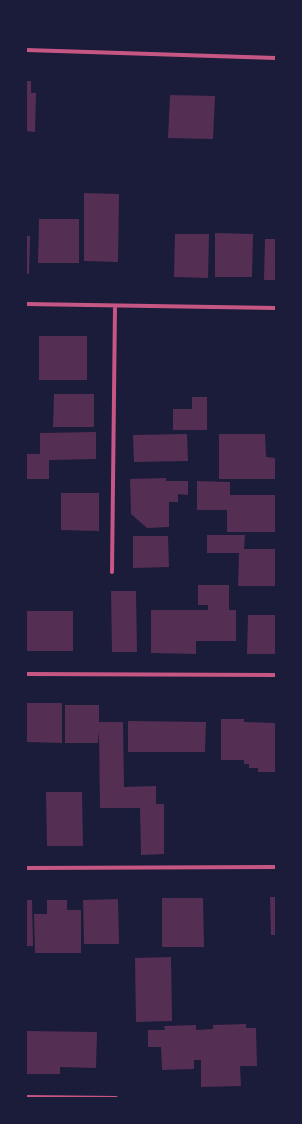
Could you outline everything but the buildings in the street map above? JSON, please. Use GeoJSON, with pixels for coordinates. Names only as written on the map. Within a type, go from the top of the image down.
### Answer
{"type":"FeatureCollection","features":[{"type":"Feature","properties":{"kind":"street"},"geometry":{"type":"LineString","coordinates":[[26,50],[276,58]]}},
{"type":"Feature","properties":{"kind":"street"},"geometry":{"type":"LineString","coordinates":[[26,304],[276,308]]}},
{"type":"Feature","properties":{"kind":"street"},"geometry":{"type":"LineString","coordinates":[[112,572],[115,306]]}},
{"type":"Feature","properties":{"kind":"street"},"geometry":{"type":"LineString","coordinates":[[26,674],[276,675]]}},
{"type":"Feature","properties":{"kind":"street"},"geometry":{"type":"LineString","coordinates":[[26,868],[276,867]]}},
{"type":"Feature","properties":{"kind":"street"},"geometry":{"type":"LineString","coordinates":[[26,1097],[116,1098]]}}]}
